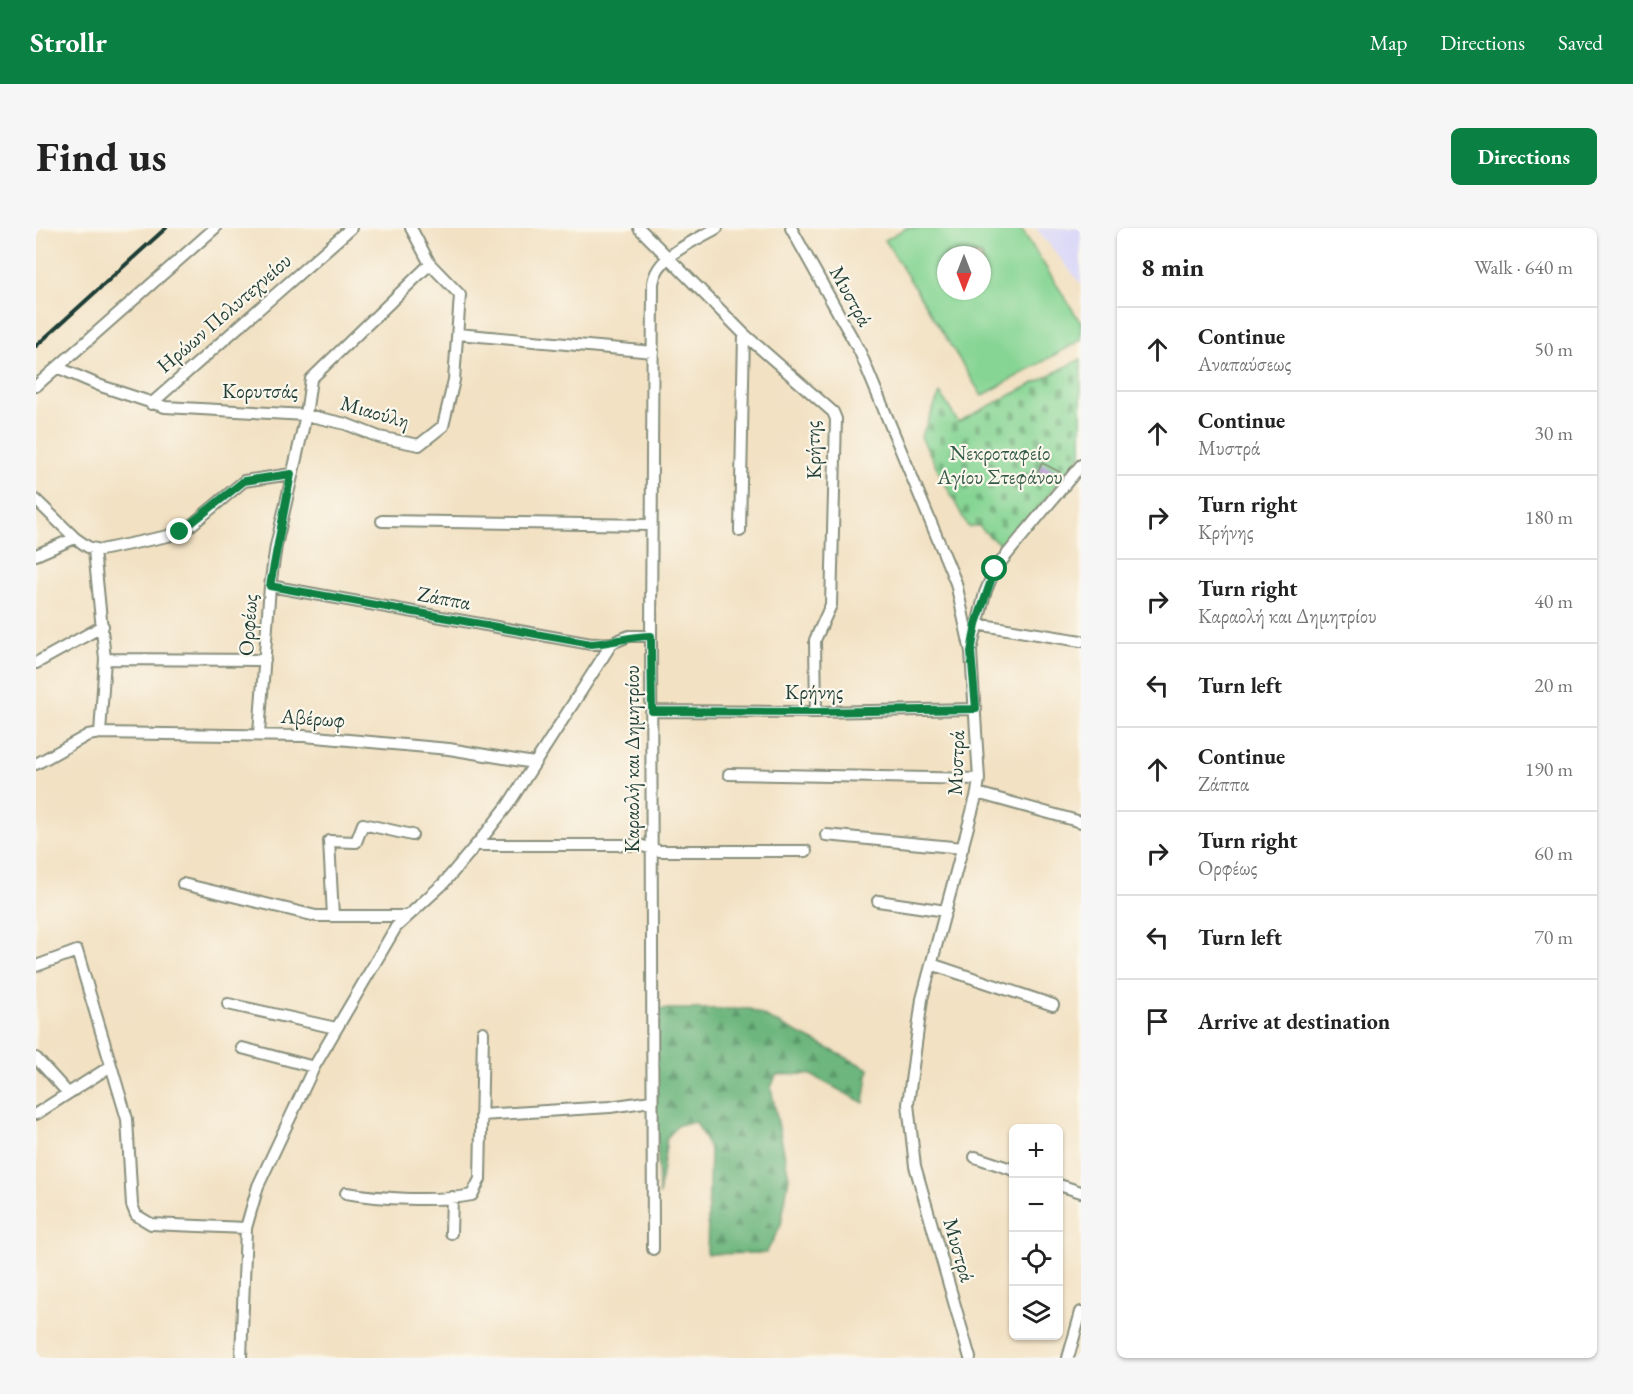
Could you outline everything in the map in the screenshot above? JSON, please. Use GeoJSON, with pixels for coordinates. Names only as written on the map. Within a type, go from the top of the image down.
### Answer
{"type":"FeatureCollection","features":[{"type":"Feature","properties":{"kind":"street"},"geometry":{"type":"LineString","coordinates":[[36,386],[215,228]]}},
{"type":"Feature","properties":{"kind":"street","name":"Ηρώων Πολυτεχνείου"},"geometry":{"type":"LineString","coordinates":[[151,404],[351,228]]}},
{"type":"Feature","properties":{"kind":"street"},"geometry":{"type":"LineString","coordinates":[[411,228],[430,264],[460,296],[458,334],[653,352]]}},
{"type":"Feature","properties":{"kind":"street","name":"Κρήτης"},"geometry":{"type":"LineString","coordinates":[[639,228],[744,334],[833,412],[836,419],[831,605],[815,640],[816,712]]}},
{"type":"Feature","properties":{"kind":"street","name":"Καραολή και Δημητρίου"},"geometry":{"type":"LineString","coordinates":[[653,1249],[651,525],[654,277],[669,258],[717,228]]}},
{"type":"Feature","properties":{"kind":"street","name":"Μυστρά"},"geometry":{"type":"LineString","coordinates":[[791,228],[860,352],[896,435],[956,583],[971,652],[979,779],[963,848],[931,964],[916,1034],[908,1104],[915,1166],[970,1358]]}},
{"type":"Feature","properties":{"kind":"street","name":"Κορυτσάς"},"geometry":{"type":"LineString","coordinates":[[59,368],[151,404],[196,411],[306,414],[311,379],[430,264]]}},
{"type":"Feature","properties":{"kind":"street","name":"Μιαούλη"},"geometry":{"type":"LineString","coordinates":[[306,414],[346,424],[379,437],[419,445],[443,426],[454,380],[458,334]]}},
{"type":"Feature","properties":{"kind":"street"},"geometry":{"type":"LineString","coordinates":[[740,531],[744,334]]}},
{"type":"Feature","properties":{"kind":"street","name":"Ορφέως"},"geometry":{"type":"LineString","coordinates":[[260,734],[270,586],[291,474],[306,414]]}},
{"type":"Feature","properties":{"kind":"street"},"geometry":{"type":"LineString","coordinates":[[971,652],[976,624],[995,569],[1081,465]]}},
{"type":"Feature","properties":{"kind":"street"},"geometry":{"type":"LineString","coordinates":[[36,500],[75,538],[94,549],[156,539],[180,532],[244,481],[291,474]]}},
{"type":"Feature","properties":{"kind":"street"},"geometry":{"type":"LineString","coordinates":[[382,522],[651,525]]}},
{"type":"Feature","properties":{"kind":"street"},"geometry":{"type":"LineString","coordinates":[[36,555],[75,538]]}},
{"type":"Feature","properties":{"kind":"street"},"geometry":{"type":"LineString","coordinates":[[36,764],[94,734],[105,659],[94,549]]}},
{"type":"Feature","properties":{"kind":"street","name":"Ζάππα"},"geometry":{"type":"LineString","coordinates":[[270,586],[591,644],[612,643],[629,636],[651,636]]}},
{"type":"Feature","properties":{"kind":"street"},"geometry":{"type":"LineString","coordinates":[[976,624],[1081,641]]}},
{"type":"Feature","properties":{"kind":"street"},"geometry":{"type":"LineString","coordinates":[[36,663],[103,626]]}},
{"type":"Feature","properties":{"kind":"street"},"geometry":{"type":"LineString","coordinates":[[241,1358],[246,1228],[258,1186],[314,1067],[396,927],[442,884],[508,805],[612,643]]}},
{"type":"Feature","properties":{"kind":"street"},"geometry":{"type":"LineString","coordinates":[[105,659],[265,660]]}},
{"type":"Feature","properties":{"kind":"street","name":"Κρήνης"},"geometry":{"type":"LineString","coordinates":[[652,711],[816,712],[976,709]]}},
{"type":"Feature","properties":{"kind":"street","name":"Αβέρωφ"},"geometry":{"type":"LineString","coordinates":[[94,734],[260,734],[398,744],[534,763]]}},
{"type":"Feature","properties":{"kind":"street"},"geometry":{"type":"LineString","coordinates":[[729,774],[979,779]]}},
{"type":"Feature","properties":{"kind":"street"},"geometry":{"type":"LineString","coordinates":[[977,793],[1081,822]]}},
{"type":"Feature","properties":{"kind":"street"},"geometry":{"type":"LineString","coordinates":[[333,916],[329,841],[356,842],[363,824],[412,835]]}},
{"type":"Feature","properties":{"kind":"street"},"geometry":{"type":"LineString","coordinates":[[826,835],[963,848]]}},
{"type":"Feature","properties":{"kind":"street"},"geometry":{"type":"LineString","coordinates":[[476,845],[639,845],[660,851],[806,851]]}},
{"type":"Feature","properties":{"kind":"street"},"geometry":{"type":"LineString","coordinates":[[183,884],[316,916],[406,916]]}},
{"type":"Feature","properties":{"kind":"street"},"geometry":{"type":"LineString","coordinates":[[878,901],[946,911]]}},
{"type":"Feature","properties":{"kind":"street"},"geometry":{"type":"LineString","coordinates":[[36,966],[77,951],[127,1119],[132,1205],[136,1215],[151,1224],[246,1228]]}},
{"type":"Feature","properties":{"kind":"street"},"geometry":{"type":"LineString","coordinates":[[931,964],[1053,1005]]}},
{"type":"Feature","properties":{"kind":"street"},"geometry":{"type":"LineString","coordinates":[[228,1004],[336,1028]]}},
{"type":"Feature","properties":{"kind":"street"},"geometry":{"type":"LineString","coordinates":[[346,1193],[369,1197],[472,1195],[480,1179],[483,1032]]}},
{"type":"Feature","properties":{"kind":"street"},"geometry":{"type":"LineString","coordinates":[[242,1048],[314,1067]]}},
{"type":"Feature","properties":{"kind":"street"},"geometry":{"type":"LineString","coordinates":[[36,1058],[68,1093]]}},
{"type":"Feature","properties":{"kind":"street"},"geometry":{"type":"LineString","coordinates":[[36,1114],[111,1066]]}},
{"type":"Feature","properties":{"kind":"street"},"geometry":{"type":"LineString","coordinates":[[481,1115],[621,1106],[651,1101]]}},
{"type":"Feature","properties":{"kind":"street"},"geometry":{"type":"LineString","coordinates":[[975,1156],[1009,1168]]}},
{"type":"Feature","properties":{"kind":"street"},"geometry":{"type":"LineString","coordinates":[[1063,1186],[1081,1192]]}},
{"type":"Feature","properties":{"kind":"street"},"geometry":{"type":"LineString","coordinates":[[451,1233],[452,1197]]}},
{"type":"Feature","properties":{"kind":"street"},"geometry":{"type":"LineString","coordinates":[[1068,1358],[1081,1312]]}},
{"type":"Feature","properties":{"kind":"shaded area"},"geometry":{"type":"Polygon","coordinates":[[[1036,228],[1081,228],[1081,284],[1036,228]]]}},
{"type":"Feature","properties":{"kind":"green space"},"geometry":{"type":"Polygon","coordinates":[[[906,228],[1021,228],[1081,323],[1081,340],[982,396],[885,240],[906,228]]]}},
{"type":"Feature","properties":{"kind":"green space","name":"Νεκροταφείο Αγίου Στεφάνου"},"geometry":{"type":"Polygon","coordinates":[[[1081,359],[1081,455],[1006,547],[991,538],[979,526],[968,527],[921,437],[940,393],[958,422],[1081,359]]]}},
{"type":"Feature","properties":{"kind":"green space"},"geometry":{"type":"Polygon","coordinates":[[[657,1009],[750,1009],[869,1069],[864,1103],[809,1074],[776,1075],[771,1088],[789,1177],[781,1225],[766,1253],[707,1254],[710,1150],[696,1122],[678,1125],[667,1138],[659,1196],[656,1098],[657,1009]]]}},
{"type":"Feature","properties":{"kind":"building"},"geometry":{"type":"Polygon","coordinates":[[[1042,463],[1060,472],[1056,481],[1038,472],[1042,463]]]}},
{"type":"Feature","properties":{"kind":"railway"},"geometry":{"type":"LineString","coordinates":[[36,346],[166,228]]}},
{"type":"Feature","properties":{"kind":"route"},"geometry":{"type":"LineString","coordinates":[[180,532],[244,481],[291,474],[270,586],[591,644],[612,643],[629,636],[651,636],[652,711],[816,712],[976,709],[971,652],[976,624],[995,569]]}}]}
